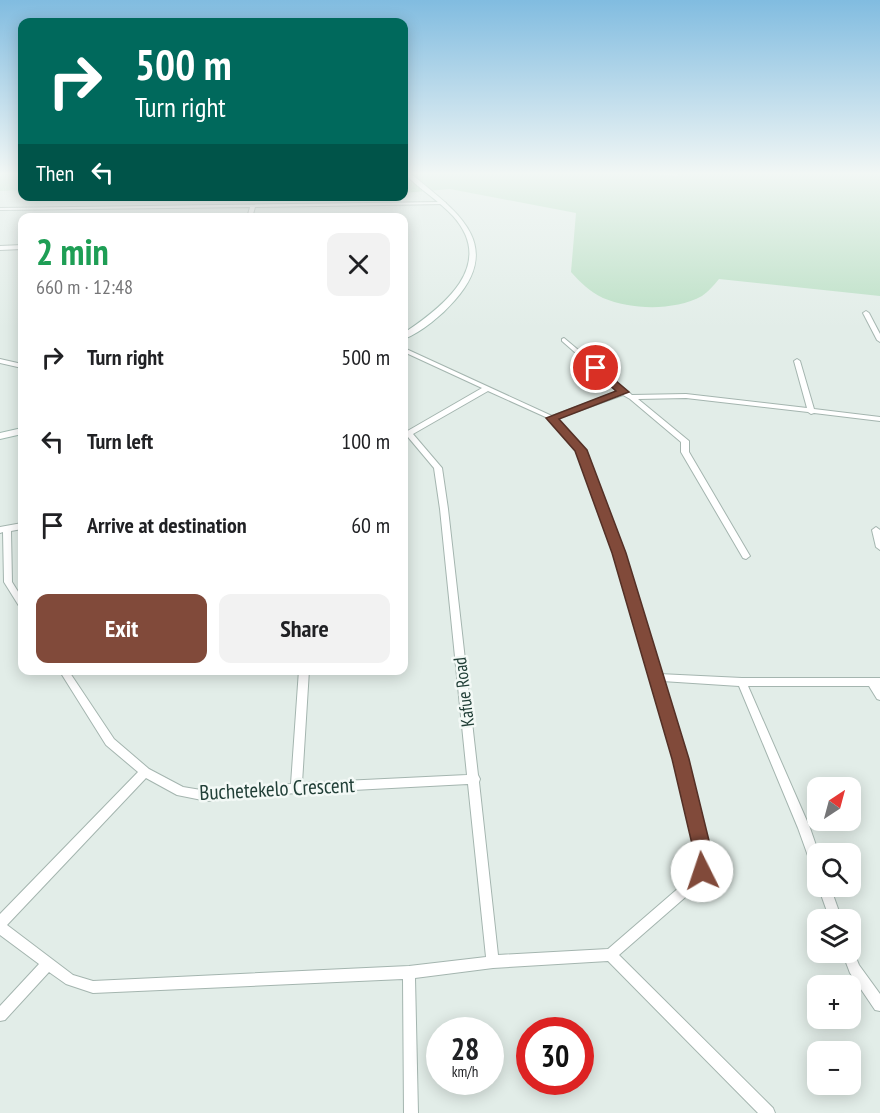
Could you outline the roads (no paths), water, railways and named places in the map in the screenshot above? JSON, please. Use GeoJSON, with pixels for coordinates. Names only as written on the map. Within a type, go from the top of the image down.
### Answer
{"type":"FeatureCollection","features":[{"type":"Feature","properties":{"kind":"main road"},"geometry":{"type":"LineString","coordinates":[[408,334],[436,316],[448,305],[469,273],[473,257],[471,244],[462,225]]}},
{"type":"Feature","properties":{"kind":"main road"},"geometry":{"type":"LineString","coordinates":[[0,436],[18,432]]}},
{"type":"Feature","properties":{"kind":"street"},"geometry":{"type":"LineString","coordinates":[[0,248],[18,247]]}},
{"type":"Feature","properties":{"kind":"street"},"geometry":{"type":"LineString","coordinates":[[866,313],[880,340]]}},
{"type":"Feature","properties":{"kind":"street"},"geometry":{"type":"LineString","coordinates":[[564,340],[685,441],[685,453],[746,556]]}},
{"type":"Feature","properties":{"kind":"street"},"geometry":{"type":"LineString","coordinates":[[146,772],[0,925],[70,980],[93,987],[409,972],[493,962],[610,955],[693,884],[702,871],[705,861],[680,759],[619,553],[581,450],[552,418],[408,352]]}},
{"type":"Feature","properties":{"kind":"street"},"geometry":{"type":"LineString","coordinates":[[797,361],[811,412]]}},
{"type":"Feature","properties":{"kind":"street"},"geometry":{"type":"LineString","coordinates":[[0,362],[18,365]]}},
{"type":"Feature","properties":{"kind":"street"},"geometry":{"type":"LineString","coordinates":[[408,434],[488,388]]}},
{"type":"Feature","properties":{"kind":"street"},"geometry":{"type":"LineString","coordinates":[[552,418],[628,395],[686,396],[880,419]]}},
{"type":"Feature","properties":{"kind":"street","name":"Kafue Road"},"geometry":{"type":"LineString","coordinates":[[408,437],[438,468],[475,779],[493,962]]}},
{"type":"Feature","properties":{"kind":"street"},"geometry":{"type":"LineString","coordinates":[[4,529],[8,582],[18,592]]}},
{"type":"Feature","properties":{"kind":"street"},"geometry":{"type":"LineString","coordinates":[[876,530],[880,547]]}},
{"type":"Feature","properties":{"kind":"street","name":"Buchetekelo Crescent"},"geometry":{"type":"LineString","coordinates":[[66,675],[110,742],[146,772],[181,792],[207,796],[296,788],[475,779]]}},
{"type":"Feature","properties":{"kind":"street"},"geometry":{"type":"LineString","coordinates":[[296,788],[304,675]]}},
{"type":"Feature","properties":{"kind":"street"},"geometry":{"type":"LineString","coordinates":[[654,677],[742,682],[876,682],[880,696]]}},
{"type":"Feature","properties":{"kind":"street"},"geometry":{"type":"LineString","coordinates":[[742,682],[809,843]]}},
{"type":"Feature","properties":{"kind":"street"},"geometry":{"type":"LineString","coordinates":[[610,955],[768,1113]]}},
{"type":"Feature","properties":{"kind":"street"},"geometry":{"type":"LineString","coordinates":[[852,963],[880,1005]]}},
{"type":"Feature","properties":{"kind":"street"},"geometry":{"type":"LineString","coordinates":[[0,1015],[48,964]]}},
{"type":"Feature","properties":{"kind":"street"},"geometry":{"type":"LineString","coordinates":[[409,972],[411,1113]]}}]}
